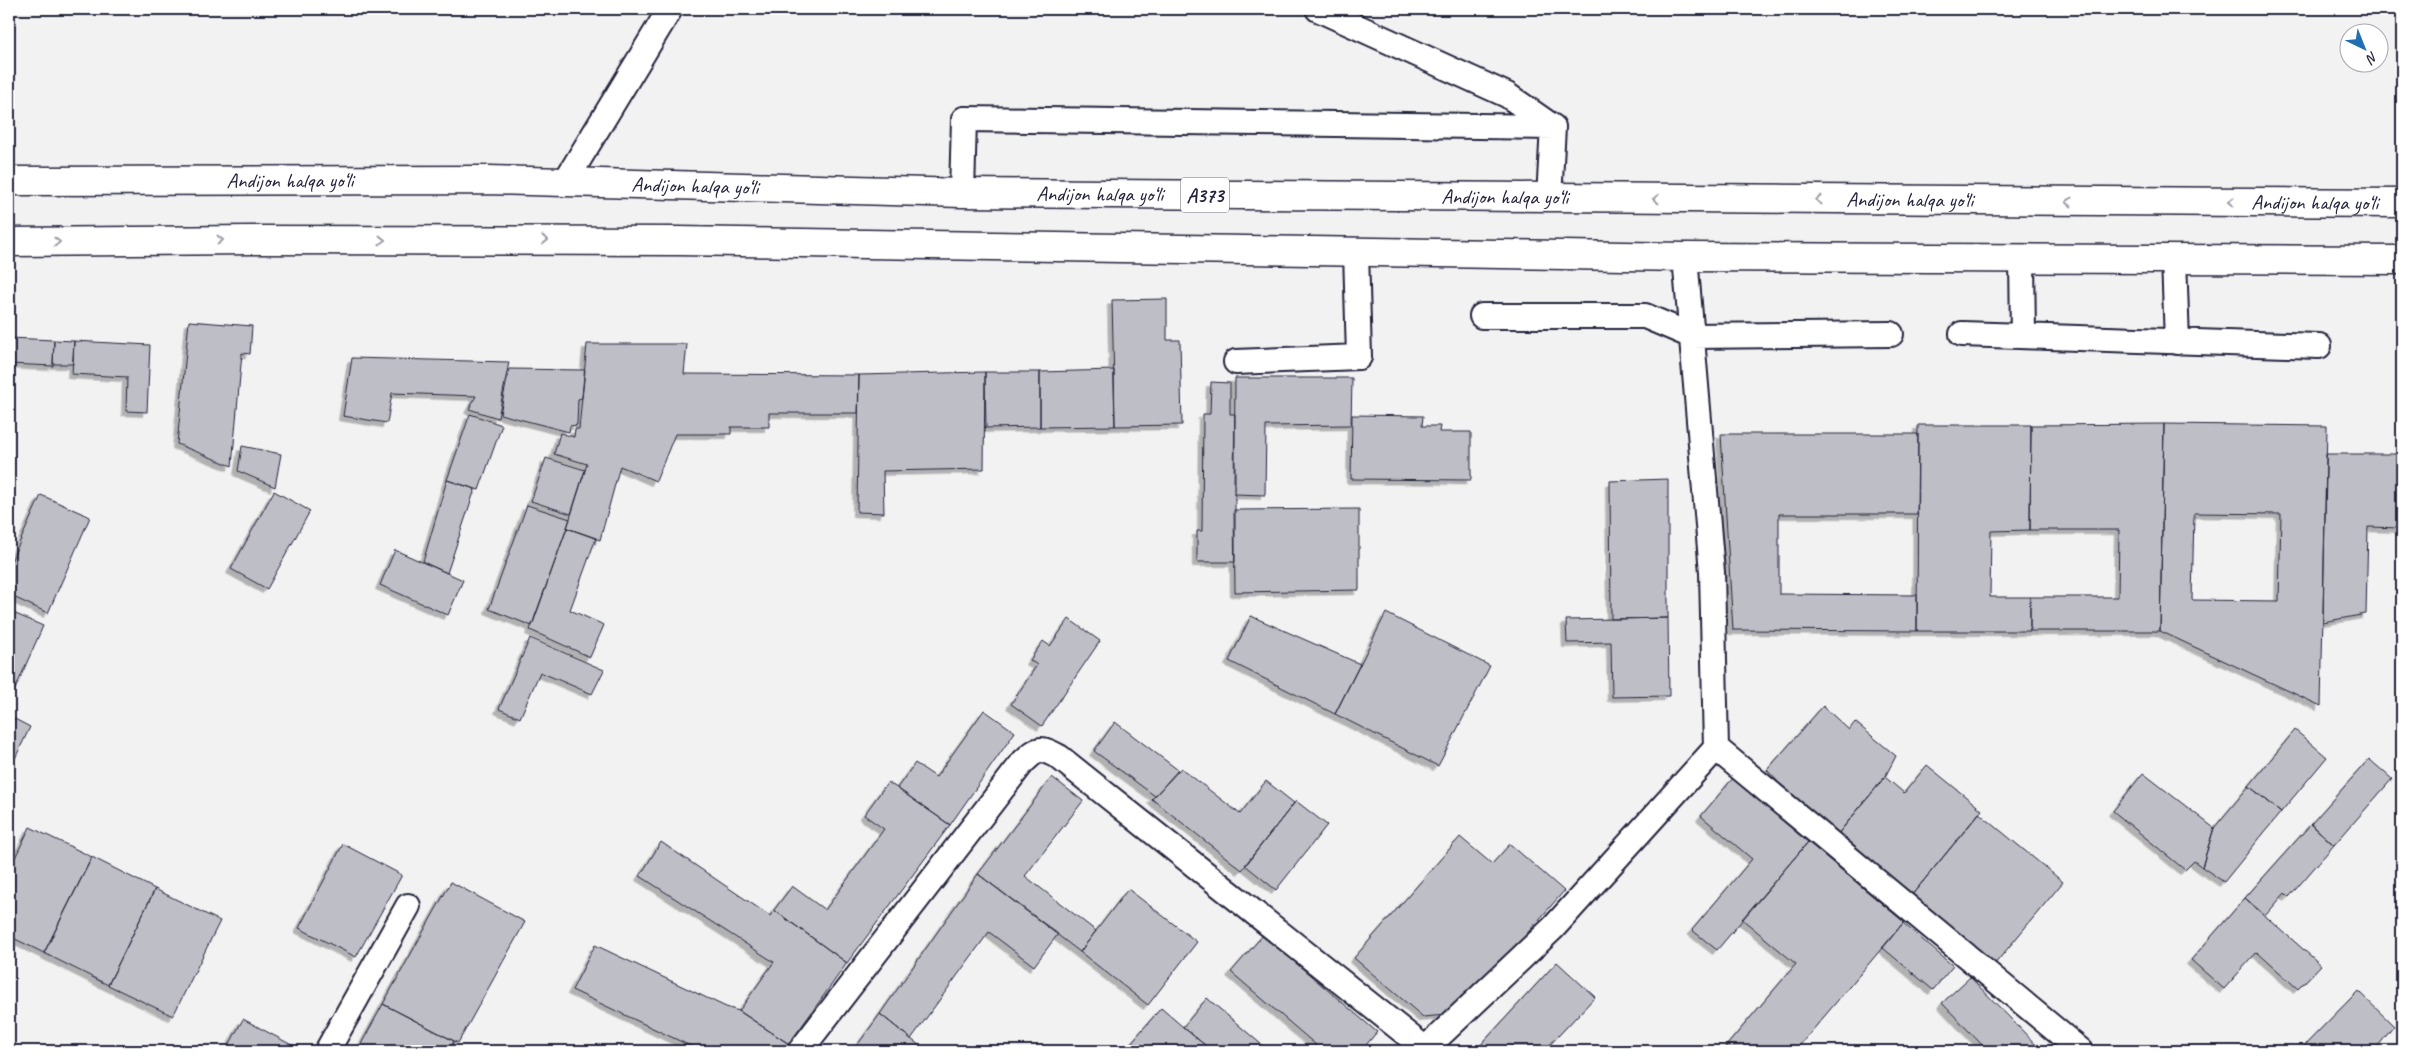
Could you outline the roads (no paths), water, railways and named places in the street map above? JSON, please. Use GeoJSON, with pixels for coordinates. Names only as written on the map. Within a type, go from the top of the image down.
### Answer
{"type":"FeatureCollection","features":[{"type":"Feature","properties":{"kind":"highway","name":"Andijon halqa yo‘li"},"geometry":{"type":"LineString","coordinates":[[9,181],[489,180],[962,193],[2402,203]]}},
{"type":"Feature","properties":{"kind":"highway"},"geometry":{"type":"LineString","coordinates":[[9,242],[252,240],[669,241],[1685,257],[2402,260]]}},
{"type":"Feature","properties":{"kind":"lane"},"geometry":{"type":"LineString","coordinates":[[565,182],[670,9]]}},
{"type":"Feature","properties":{"kind":"lane"},"geometry":{"type":"LineString","coordinates":[[1318,9],[1507,95],[1553,127]]}},
{"type":"Feature","properties":{"kind":"lane"},"geometry":{"type":"LineString","coordinates":[[962,193],[964,119],[1553,127]]}},
{"type":"Feature","properties":{"kind":"lane"},"geometry":{"type":"LineString","coordinates":[[1549,198],[1553,127]]}},
{"type":"Feature","properties":{"kind":"lane"},"geometry":{"type":"LineString","coordinates":[[1236,362],[1359,358],[1356,252]]}},
{"type":"Feature","properties":{"kind":"lane"},"geometry":{"type":"LineString","coordinates":[[800,1051],[1023,762],[1036,750],[1044,749],[1060,757],[1426,1051],[1553,928],[1716,748],[1712,572],[1685,257]]}},
{"type":"Feature","properties":{"kind":"lane"},"geometry":{"type":"LineString","coordinates":[[2022,259],[2023,336]]}},
{"type":"Feature","properties":{"kind":"lane"},"geometry":{"type":"LineString","coordinates":[[2174,259],[2177,342]]}},
{"type":"Feature","properties":{"kind":"lane"},"geometry":{"type":"LineString","coordinates":[[1482,316],[1644,316],[1692,336],[1891,334]]}},
{"type":"Feature","properties":{"kind":"lane"},"geometry":{"type":"LineString","coordinates":[[1962,334],[2318,346]]}},
{"type":"Feature","properties":{"kind":"lane"},"geometry":{"type":"LineString","coordinates":[[1716,748],[2081,1051]]}},
{"type":"Feature","properties":{"kind":"lane"},"geometry":{"type":"LineString","coordinates":[[327,1051],[408,906]]}}]}
